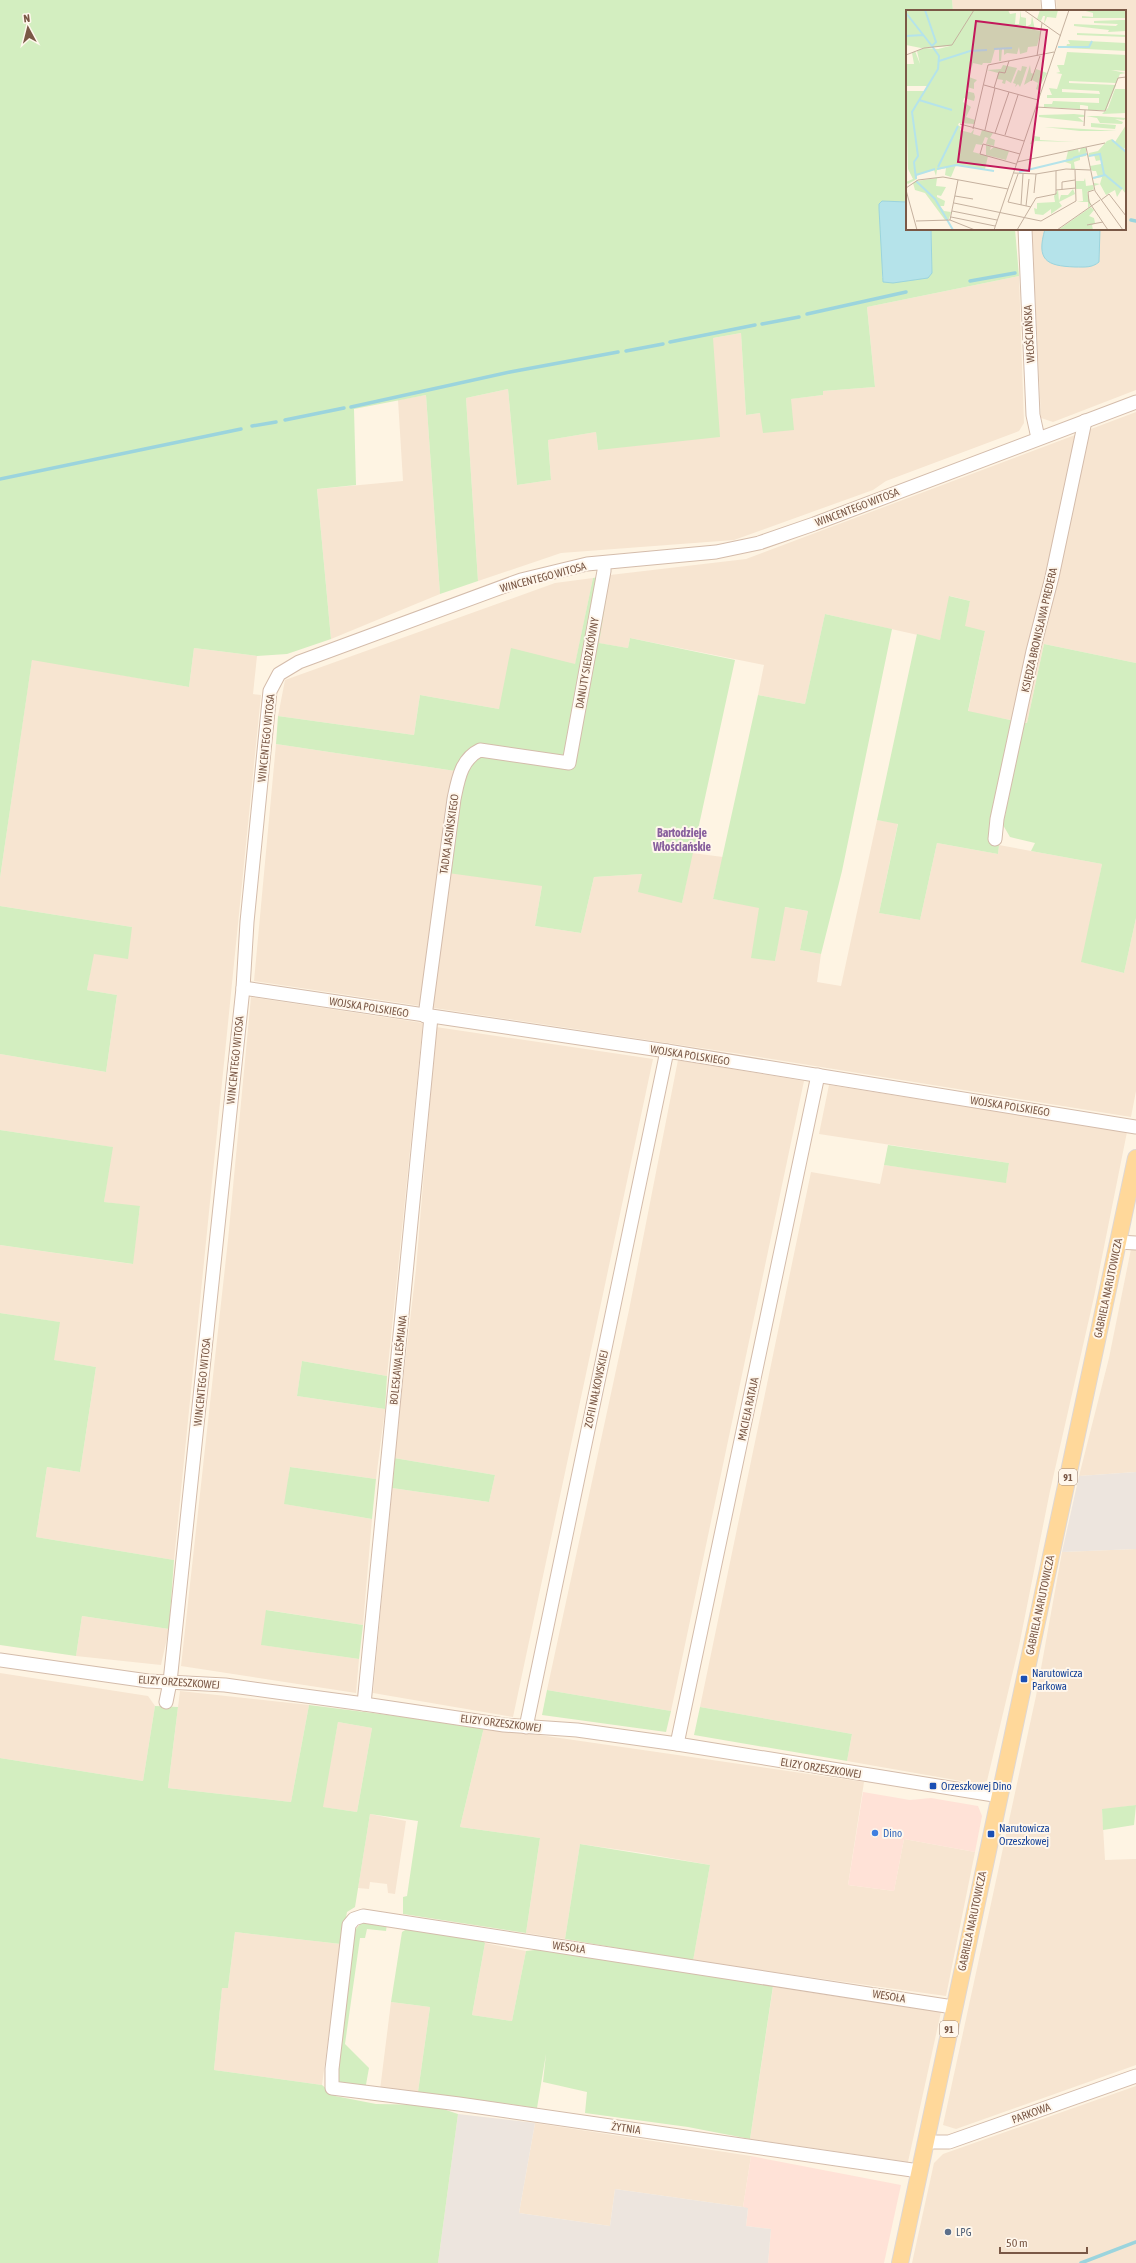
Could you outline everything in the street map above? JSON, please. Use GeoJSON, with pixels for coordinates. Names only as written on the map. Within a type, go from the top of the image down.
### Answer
{"type":"FeatureCollection","features":[{"type":"Feature","properties":{"kind":"main road","name":"GABRIELA NARUTOWICZA"},"geometry":{"type":"LineString","coordinates":[[900,2263],[953,2007],[1000,1796],[1136,1158]]}},
{"type":"Feature","properties":{"kind":"street"},"geometry":{"type":"LineString","coordinates":[[1048,0],[1049,10]]}},
{"type":"Feature","properties":{"kind":"street","name":"WŁOŚCIAŃSKA"},"geometry":{"type":"LineString","coordinates":[[1024,230],[1033,415],[1038,438]]}},
{"type":"Feature","properties":{"kind":"street","name":"WINCENTEGO WITOSA"},"geometry":{"type":"LineString","coordinates":[[166,1702],[170,1682],[243,988],[247,922],[270,691],[279,674],[299,662],[521,580],[587,564],[716,552],[759,543],[814,524],[1136,402]]}},
{"type":"Feature","properties":{"kind":"street","name":"KSIĘDZA BRONISŁAWA PREDERA"},"geometry":{"type":"LineString","coordinates":[[995,839],[997,819],[1033,652],[1052,577],[1085,421]]}},
{"type":"Feature","properties":{"kind":"street","name":"DANUTY SIEDZIKÓWNY"},"geometry":{"type":"LineString","coordinates":[[569,764],[604,571],[604,562]]}},
{"type":"Feature","properties":{"kind":"street","name":"TADKA JASIŃSKIEGO"},"geometry":{"type":"LineString","coordinates":[[428,1016],[454,799],[463,767],[469,758],[480,750],[569,764]]}},
{"type":"Feature","properties":{"kind":"street","name":"WOJSKA POLSKIEGO"},"geometry":{"type":"LineString","coordinates":[[243,988],[667,1051],[1136,1126]]}},
{"type":"Feature","properties":{"kind":"street","name":"BOLESŁAWA LEŚMIANA"},"geometry":{"type":"LineString","coordinates":[[364,1704],[428,1016]]}},
{"type":"Feature","properties":{"kind":"street","name":"ZOFII NAŁKOWSKIEJ"},"geometry":{"type":"LineString","coordinates":[[526,1727],[667,1051]]}},
{"type":"Feature","properties":{"kind":"street","name":"MACIEJA RATAJA"},"geometry":{"type":"LineString","coordinates":[[677,1744],[818,1075]]}},
{"type":"Feature","properties":{"kind":"street"},"geometry":{"type":"LineString","coordinates":[[1118,1242],[1136,1243]]}},
{"type":"Feature","properties":{"kind":"street","name":"ELIZY ORZESZKOWEJ"},"geometry":{"type":"LineString","coordinates":[[0,1660],[148,1681],[225,1685],[526,1727],[577,1730],[677,1744],[1000,1796]]}},
{"type":"Feature","properties":{"kind":"street","name":"WESOŁA"},"geometry":{"type":"LineString","coordinates":[[332,2088],[332,2070],[349,1925],[354,1919],[363,1916],[953,2007]]}},
{"type":"Feature","properties":{"kind":"street","name":"PARKOWA"},"geometry":{"type":"LineString","coordinates":[[926,2142],[949,2142],[1136,2076]]}},
{"type":"Feature","properties":{"kind":"street","name":"ŻYTNIA"},"geometry":{"type":"LineString","coordinates":[[332,2088],[467,2105],[919,2171]]}},
{"type":"Feature","properties":{"kind":"shaded area"},"geometry":{"type":"Polygon","coordinates":[[[952,0],[1040,0],[1041,10],[953,10],[952,0]]]}},
{"type":"Feature","properties":{"kind":"shaded area"},"geometry":{"type":"Polygon","coordinates":[[[1056,0],[1136,0],[1136,390],[1053,422],[1041,418],[1032,230],[1126,230],[1126,10],[1057,10],[1056,0]]]}},
{"type":"Feature","properties":{"kind":"shaded area"},"geometry":{"type":"Polygon","coordinates":[[[1019,276],[1024,423],[1019,431],[886,481],[873,490],[734,540],[561,553],[478,581],[466,398],[508,389],[517,485],[551,480],[548,440],[596,432],[598,450],[713,338],[741,333],[746,415],[760,413],[793,430],[790,399],[823,395],[823,391],[875,387],[867,307],[1019,276]]]}},
{"type":"Feature","properties":{"kind":"shaded area"},"geometry":{"type":"Polygon","coordinates":[[[426,395],[440,594],[331,639],[317,489],[403,481],[398,400],[426,395]]]}},
{"type":"Feature","properties":{"kind":"shaded area"},"geometry":{"type":"Polygon","coordinates":[[[1136,412],[1136,663],[1044,644],[1027,723],[968,712],[985,631],[964,627],[970,601],[950,596],[940,640],[825,614],[805,704],[758,695],[764,665],[630,638],[628,648],[598,643],[610,575],[746,559],[1136,412]]]}},
{"type":"Feature","properties":{"kind":"shaded area"},"geometry":{"type":"Polygon","coordinates":[[[593,578],[575,665],[499,709],[420,695],[414,735],[278,716],[285,680],[555,583],[593,578]]]}},
{"type":"Feature","properties":{"kind":"shaded area"},"geometry":{"type":"Polygon","coordinates":[[[194,648],[257,656],[253,694],[261,695],[174,1560],[36,1537],[47,1467],[80,1472],[96,1367],[53,1360],[59,1322],[0,1313],[0,1245],[132,1264],[140,1207],[104,1202],[112,1147],[0,1130],[0,1054],[106,1072],[117,995],[87,990],[93,954],[132,927],[0,906],[0,878],[32,659],[189,687],[194,648]]]}},
{"type":"Feature","properties":{"kind":"shaded area"},"geometry":{"type":"Polygon","coordinates":[[[276,744],[462,772],[542,886],[535,926],[581,933],[594,877],[642,874],[682,903],[692,853],[723,857],[713,899],[759,907],[775,961],[784,907],[808,911],[800,950],[821,954],[817,982],[841,986],[877,820],[898,823],[879,913],[920,920],[937,843],[998,854],[999,845],[1102,864],[1082,962],[1124,973],[1136,918],[1136,1091],[1131,1117],[734,1053],[254,981],[276,744]]]}},
{"type":"Feature","properties":{"kind":"shaded area"},"geometry":{"type":"Polygon","coordinates":[[[251,997],[423,1023],[387,1376],[302,1361],[297,1396],[385,1409],[376,1479],[290,1467],[285,1504],[372,1519],[363,1625],[267,1610],[262,1645],[359,1659],[356,1693],[181,1666],[228,1240],[251,997]]]}},
{"type":"Feature","properties":{"kind":"shaded area"},"geometry":{"type":"Polygon","coordinates":[[[436,1027],[653,1059],[513,1717],[373,1693],[392,1488],[489,1502],[495,1475],[394,1458],[416,1269],[436,1027]]]}},
{"type":"Feature","properties":{"kind":"shaded area"},"geometry":{"type":"Polygon","coordinates":[[[678,1060],[804,1081],[671,1711],[547,1690],[629,1310],[678,1060]]]}},
{"type":"Feature","properties":{"kind":"shaded area"},"geometry":{"type":"Polygon","coordinates":[[[829,1085],[1127,1132],[1094,1297],[1050,1491],[1019,1646],[987,1781],[978,1784],[847,1761],[852,1734],[700,1707],[811,1172],[880,1184],[884,1165],[1006,1182],[1009,1163],[819,1134],[829,1085]]]}},
{"type":"Feature","properties":{"kind":"shaded area"},"geometry":{"type":"Polygon","coordinates":[[[1136,1248],[1136,1472],[1079,1476],[1109,1358],[1131,1249],[1136,1248]]]}},
{"type":"Feature","properties":{"kind":"shaded area"},"geometry":{"type":"Polygon","coordinates":[[[1136,1472],[1136,1549],[1062,1552],[1079,1476],[1136,1472]]]}},
{"type":"Feature","properties":{"kind":"shaded area"},"geometry":{"type":"Polygon","coordinates":[[[1136,1549],[1136,1805],[1102,1810],[1105,1860],[1136,1859],[1136,2065],[956,2129],[943,2125],[1036,1696],[1062,1552],[1136,1549]]]}},
{"type":"Feature","properties":{"kind":"shaded area"},"geometry":{"type":"Polygon","coordinates":[[[82,1616],[169,1629],[161,1665],[76,1656],[82,1616]]]}},
{"type":"Feature","properties":{"kind":"shaded area"},"geometry":{"type":"Polygon","coordinates":[[[0,1673],[148,1696],[155,1706],[143,1781],[0,1758],[0,1673]]]}},
{"type":"Feature","properties":{"kind":"shaded area"},"geometry":{"type":"Polygon","coordinates":[[[180,1691],[309,1705],[291,1802],[168,1788],[180,1691]]]}},
{"type":"Feature","properties":{"kind":"shaded area"},"geometry":{"type":"Polygon","coordinates":[[[338,1722],[372,1728],[357,1812],[322,1807],[338,1722]]]}},
{"type":"Feature","properties":{"kind":"shaded area"},"geometry":{"type":"Polygon","coordinates":[[[484,1727],[864,1782],[848,1885],[894,1891],[904,1839],[975,1852],[946,1996],[693,1961],[710,1865],[642,1853],[580,1844],[565,1939],[526,1933],[540,1838],[460,1827],[484,1727]]]}},
{"type":"Feature","properties":{"kind":"shaded area"},"geometry":{"type":"Polygon","coordinates":[[[863,1792],[910,1800],[931,1798],[978,1806],[982,1816],[975,1852],[904,1839],[894,1891],[848,1885],[863,1792]]]}},
{"type":"Feature","properties":{"kind":"shaded area"},"geometry":{"type":"Polygon","coordinates":[[[370,1814],[406,1821],[395,1894],[388,1893],[387,1884],[370,1882],[369,1889],[358,1888],[370,1814]]]}},
{"type":"Feature","properties":{"kind":"shaded area"},"geometry":{"type":"Polygon","coordinates":[[[235,1932],[341,1944],[322,2085],[214,2070],[222,1987],[228,1988],[235,1932]]]}},
{"type":"Feature","properties":{"kind":"shaded area"},"geometry":{"type":"Polygon","coordinates":[[[485,1943],[526,1951],[512,2021],[472,2015],[485,1943]]]}},
{"type":"Feature","properties":{"kind":"shaded area"},"geometry":{"type":"Polygon","coordinates":[[[773,1987],[941,2012],[908,2162],[750,2139],[773,1987]]]}},
{"type":"Feature","properties":{"kind":"shaded area"},"geometry":{"type":"Polygon","coordinates":[[[391,2002],[430,2007],[418,2092],[380,2090],[391,2002]]]}},
{"type":"Feature","properties":{"kind":"shaded area"},"geometry":{"type":"Polygon","coordinates":[[[1136,2086],[1136,2263],[912,2263],[934,2163],[943,2154],[1136,2086]]]}},
{"type":"Feature","properties":{"kind":"shaded area"},"geometry":{"type":"Polygon","coordinates":[[[458,2114],[535,2123],[519,2213],[610,2226],[615,2189],[748,2208],[746,2226],[771,2229],[768,2263],[438,2263],[458,2114]]]}},
{"type":"Feature","properties":{"kind":"shaded area"},"geometry":{"type":"Polygon","coordinates":[[[535,2123],[751,2156],[743,2207],[615,2189],[610,2226],[519,2213],[535,2123]]]}},
{"type":"Feature","properties":{"kind":"shaded area"},"geometry":{"type":"Polygon","coordinates":[[[751,2156],[901,2185],[884,2263],[768,2263],[771,2229],[746,2226],[748,2209],[743,2207],[751,2156]]]}},
{"type":"Feature","properties":{"kind":"green space"},"geometry":{"type":"Polygon","coordinates":[[[0,0],[952,0],[953,10],[906,10],[906,202],[882,201],[879,204],[883,264],[882,278],[928,277],[932,272],[931,230],[1015,230],[1019,276],[867,307],[875,387],[823,391],[823,395],[791,399],[794,430],[763,433],[760,413],[746,415],[741,333],[713,338],[720,437],[598,450],[596,432],[548,440],[551,480],[517,485],[508,389],[466,398],[478,581],[440,594],[426,395],[354,409],[356,485],[317,489],[331,639],[287,654],[257,656],[194,648],[189,687],[32,660],[0,878],[0,0]]]}},
{"type":"Feature","properties":{"kind":"green space"},"geometry":{"type":"Polygon","coordinates":[[[610,575],[599,643],[628,648],[630,638],[735,660],[682,903],[638,892],[642,874],[594,877],[581,933],[535,926],[542,886],[448,873],[462,772],[276,744],[278,716],[414,735],[420,695],[499,709],[511,648],[575,664],[593,578],[610,575]]]}},
{"type":"Feature","properties":{"kind":"green space"},"geometry":{"type":"Polygon","coordinates":[[[949,596],[970,601],[965,626],[985,631],[968,711],[1015,721],[989,843],[999,845],[998,854],[937,843],[920,920],[879,913],[898,824],[877,820],[917,634],[940,640],[949,596]]]}},
{"type":"Feature","properties":{"kind":"green space"},"geometry":{"type":"Polygon","coordinates":[[[825,614],[892,629],[842,871],[821,954],[800,950],[808,911],[785,907],[775,961],[751,958],[759,908],[713,899],[758,695],[805,704],[825,614]]]}},
{"type":"Feature","properties":{"kind":"green space"},"geometry":{"type":"Polygon","coordinates":[[[1044,644],[1136,663],[1136,918],[1124,973],[1081,962],[1102,864],[1031,851],[1035,843],[1010,837],[1003,825],[1024,723],[1027,723],[1044,644]]]}},
{"type":"Feature","properties":{"kind":"green space"},"geometry":{"type":"Polygon","coordinates":[[[0,906],[132,927],[128,959],[94,954],[87,990],[117,995],[106,1072],[0,1054],[0,906]]]}},
{"type":"Feature","properties":{"kind":"green space"},"geometry":{"type":"Polygon","coordinates":[[[0,1130],[113,1147],[104,1202],[140,1206],[133,1264],[0,1245],[0,1130]]]}},
{"type":"Feature","properties":{"kind":"green space"},"geometry":{"type":"Polygon","coordinates":[[[888,1145],[1009,1163],[1006,1183],[884,1165],[888,1145]]]}},
{"type":"Feature","properties":{"kind":"green space"},"geometry":{"type":"Polygon","coordinates":[[[0,1313],[60,1322],[54,1360],[96,1367],[80,1472],[47,1467],[36,1537],[174,1560],[169,1629],[82,1616],[76,1656],[0,1645],[0,1313]]]}},
{"type":"Feature","properties":{"kind":"green space"},"geometry":{"type":"Polygon","coordinates":[[[302,1361],[387,1376],[385,1409],[297,1396],[302,1361]]]}},
{"type":"Feature","properties":{"kind":"green space"},"geometry":{"type":"Polygon","coordinates":[[[394,1458],[495,1475],[489,1502],[392,1488],[394,1458]]]}},
{"type":"Feature","properties":{"kind":"green space"},"geometry":{"type":"Polygon","coordinates":[[[290,1467],[376,1479],[372,1519],[284,1504],[290,1467]]]}},
{"type":"Feature","properties":{"kind":"green space"},"geometry":{"type":"Polygon","coordinates":[[[266,1610],[363,1625],[359,1659],[261,1645],[266,1610]]]}},
{"type":"Feature","properties":{"kind":"green space"},"geometry":{"type":"Polygon","coordinates":[[[547,1690],[671,1711],[666,1732],[542,1715],[547,1690]]]}},
{"type":"Feature","properties":{"kind":"green space"},"geometry":{"type":"Polygon","coordinates":[[[309,1705],[484,1727],[460,1827],[540,1838],[526,1933],[403,1914],[403,1897],[407,1896],[418,1821],[370,1814],[355,1907],[347,1912],[341,1944],[235,1932],[228,1988],[222,1988],[214,2070],[322,2085],[335,2096],[376,2104],[431,2105],[458,2114],[438,2263],[0,2263],[0,1758],[143,1781],[155,1706],[178,1707],[168,1788],[291,1802],[309,1705]],[[338,1722],[323,1807],[357,1812],[372,1728],[338,1722]]]}},
{"type":"Feature","properties":{"kind":"green space"},"geometry":{"type":"Polygon","coordinates":[[[700,1707],[852,1734],[847,1761],[694,1735],[700,1707]]]}},
{"type":"Feature","properties":{"kind":"green space"},"geometry":{"type":"Polygon","coordinates":[[[1136,1805],[1134,1825],[1103,1830],[1102,1809],[1136,1805]]]}},
{"type":"Feature","properties":{"kind":"green space"},"geometry":{"type":"Polygon","coordinates":[[[580,1844],[710,1865],[693,1961],[565,1939],[580,1844]]]}},
{"type":"Feature","properties":{"kind":"green space"},"geometry":{"type":"Polygon","coordinates":[[[363,1921],[387,1924],[386,1931],[367,1929],[365,1938],[360,1938],[345,2044],[369,2068],[365,2090],[340,2086],[335,2074],[355,1930],[363,1921]]]}},
{"type":"Feature","properties":{"kind":"green space"},"geometry":{"type":"Polygon","coordinates":[[[410,1927],[480,1938],[485,1943],[472,2015],[512,2021],[526,1951],[544,1949],[675,1967],[773,1986],[750,2139],[688,2127],[585,2113],[587,2092],[543,2082],[546,2054],[537,2108],[418,2092],[430,2007],[391,2002],[402,1932],[410,1927]]]}},
{"type":"Feature","properties":{"kind":"water"},"geometry":{"type":"Polygon","coordinates":[[[882,201],[906,202],[906,230],[931,230],[932,273],[928,278],[893,283],[883,282],[879,204],[882,201]]]}},
{"type":"Feature","properties":{"kind":"water"},"geometry":{"type":"Polygon","coordinates":[[[1045,230],[1100,230],[1099,262],[1091,266],[1082,267],[1050,263],[1043,254],[1045,230]]]}},
{"type":"Feature","properties":{"kind":"waterway"},"geometry":{"type":"LineString","coordinates":[[1131,220],[1136,221]]}},
{"type":"Feature","properties":{"kind":"waterway"},"geometry":{"type":"LineString","coordinates":[[970,281],[1015,273]]}},
{"type":"Feature","properties":{"kind":"waterway"},"geometry":{"type":"LineString","coordinates":[[807,314],[906,292]]}},
{"type":"Feature","properties":{"kind":"waterway"},"geometry":{"type":"LineString","coordinates":[[762,324],[799,317]]}},
{"type":"Feature","properties":{"kind":"waterway"},"geometry":{"type":"LineString","coordinates":[[670,342],[755,325]]}},
{"type":"Feature","properties":{"kind":"waterway"},"geometry":{"type":"LineString","coordinates":[[626,351],[663,344]]}},
{"type":"Feature","properties":{"kind":"waterway"},"geometry":{"type":"LineString","coordinates":[[351,407],[510,372],[618,352]]}},
{"type":"Feature","properties":{"kind":"waterway"},"geometry":{"type":"LineString","coordinates":[[285,420],[344,408]]}},
{"type":"Feature","properties":{"kind":"waterway"},"geometry":{"type":"LineString","coordinates":[[252,426],[276,422]]}},
{"type":"Feature","properties":{"kind":"waterway"},"geometry":{"type":"LineString","coordinates":[[0,479],[241,429]]}},
{"type":"Feature","properties":{"kind":"waterway"},"geometry":{"type":"LineString","coordinates":[[1081,2263],[1136,2242]]}},
{"type":"Feature","properties":{"kind":"place","name":"Narutowicza Parkowa"},"geometry":{"type":"Point","coordinates":[1024,1679]}},
{"type":"Feature","properties":{"kind":"place","name":"Orzeszkowej Dino"},"geometry":{"type":"Point","coordinates":[933,1786]}},
{"type":"Feature","properties":{"kind":"place","name":"Dino"},"geometry":{"type":"Point","coordinates":[875,1833]}},
{"type":"Feature","properties":{"kind":"place","name":"Narutowicza Orzeszkowej"},"geometry":{"type":"Point","coordinates":[991,1834]}},
{"type":"Feature","properties":{"kind":"place","name":"LPG"},"geometry":{"type":"Point","coordinates":[948,2232]}},
{"type":"Feature","properties":{"kind":"district","name":"Bartodzieje Włościańskie"},"geometry":{"type":"Point","coordinates":[682,840]}}]}
